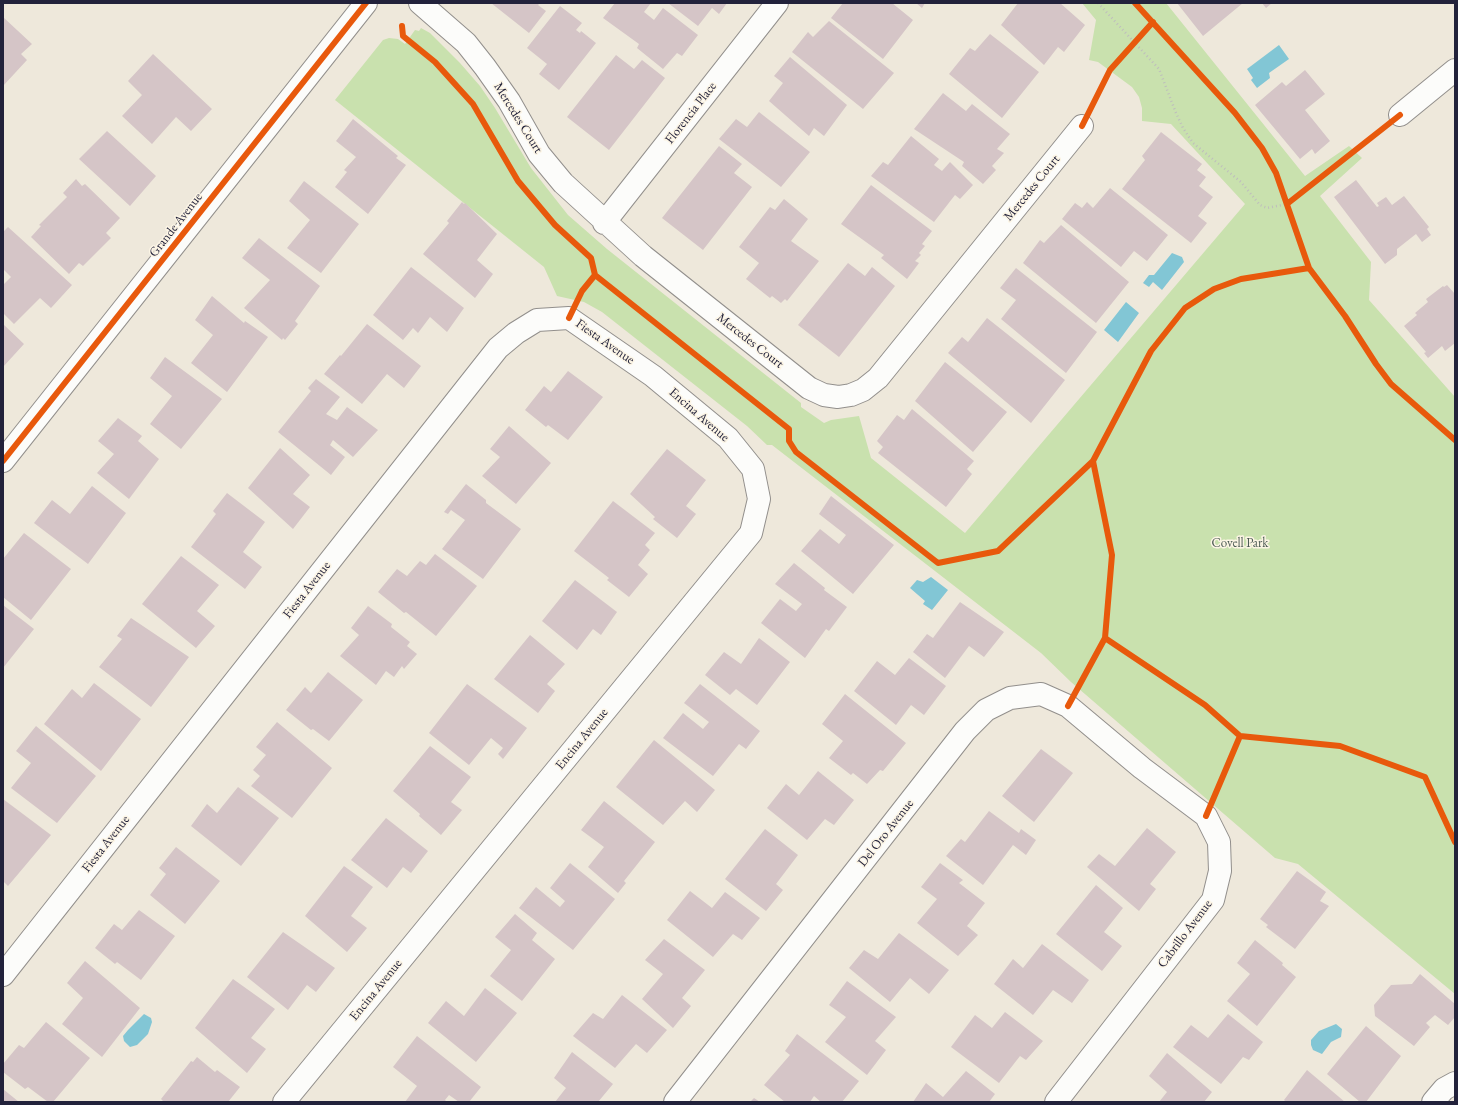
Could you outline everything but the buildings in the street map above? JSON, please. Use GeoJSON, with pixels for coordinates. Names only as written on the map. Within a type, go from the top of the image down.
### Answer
{"type":"FeatureCollection","features":[{"type":"Feature","properties":{"kind":"street","name":"Grande Avenue"},"geometry":{"type":"LineString","coordinates":[[3,461],[366,3]]}},
{"type":"Feature","properties":{"kind":"street","name":"Mercedes Court"},"geometry":{"type":"LineString","coordinates":[[420,3],[466,44],[509,101],[540,154],[563,184],[604,223],[643,256],[809,388],[824,395],[838,398],[851,396],[863,390],[878,378],[1082,126]]}},
{"type":"Feature","properties":{"kind":"street","name":"Florencia Place"},"geometry":{"type":"LineString","coordinates":[[604,223],[777,3]]}},
{"type":"Feature","properties":{"kind":"street"},"geometry":{"type":"LineString","coordinates":[[1400,115],[1455,70]]}},
{"type":"Feature","properties":{"kind":"street","name":"Fiesta Avenue"},"geometry":{"type":"LineString","coordinates":[[3,975],[498,348],[516,333],[537,320],[569,318],[652,376]]}},
{"type":"Feature","properties":{"kind":"street","name":"Encina Avenue"},"geometry":{"type":"LineString","coordinates":[[284,1102],[751,533],[759,499],[753,469],[728,438],[652,376]]}},
{"type":"Feature","properties":{"kind":"street","name":"Del Oro Avenue"},"geometry":{"type":"LineString","coordinates":[[675,1102],[965,731],[986,710],[1010,698],[1041,694],[1068,706],[1142,768]]}},
{"type":"Feature","properties":{"kind":"street","name":"Cabrillo Avenue"},"geometry":{"type":"LineString","coordinates":[[1056,1102],[1213,900],[1220,871],[1219,842],[1206,816],[1142,768]]}},
{"type":"Feature","properties":{"kind":"street"},"geometry":{"type":"LineString","coordinates":[[1433,1102],[1444,1089],[1455,1083]]}},
{"type":"Feature","properties":{"kind":"path"},"geometry":{"type":"LineString","coordinates":[[1098,3],[1134,44],[1154,61],[1159,69],[1178,118],[1193,143],[1241,182],[1260,205],[1267,208],[1293,199]]}},
{"type":"Feature","properties":{"kind":"path"},"geometry":{"type":"LineString","coordinates":[[1129,49],[1139,38]]}},
{"type":"Feature","properties":{"kind":"path"},"geometry":{"type":"LineString","coordinates":[[1286,201],[1289,211]]}},
{"type":"Feature","properties":{"kind":"green space","name":"Covell Park"},"geometry":{"type":"Polygon","coordinates":[[[1082,3],[1166,3],[1305,176],[1349,146],[1362,158],[1320,196],[1371,262],[1369,300],[1455,397],[1455,994],[1298,864],[1275,858],[1071,682],[1041,653],[772,445],[767,445],[747,426],[602,312],[584,302],[557,296],[544,267],[335,100],[383,40],[389,38],[398,39],[405,44],[415,30],[419,31],[421,28],[430,33],[460,63],[480,86],[531,168],[568,215],[607,249],[801,403],[801,407],[824,423],[831,420],[859,416],[871,458],[965,533],[1245,204],[1171,124],[1142,121],[1142,108],[1139,97],[1132,87],[1098,62],[1089,60],[1096,20],[1082,3]]]}},
{"type":"Feature","properties":{"kind":"water"},"geometry":{"type":"Polygon","coordinates":[[[1279,45],[1289,59],[1269,73],[1270,78],[1257,88],[1251,80],[1253,78],[1247,69],[1279,45]]]}},
{"type":"Feature","properties":{"kind":"water"},"geometry":{"type":"Polygon","coordinates":[[[1172,253],[1182,257],[1184,262],[1162,290],[1153,282],[1149,287],[1143,283],[1149,275],[1154,275],[1172,253]]]}},
{"type":"Feature","properties":{"kind":"water"},"geometry":{"type":"Polygon","coordinates":[[[1126,302],[1139,313],[1118,342],[1104,330],[1126,302]]]}},
{"type":"Feature","properties":{"kind":"water"},"geometry":{"type":"Polygon","coordinates":[[[931,577],[948,590],[932,610],[923,604],[925,601],[910,588],[917,580],[923,582],[931,577]]]}},
{"type":"Feature","properties":{"kind":"water"},"geometry":{"type":"Polygon","coordinates":[[[144,1014],[151,1018],[152,1022],[148,1034],[137,1045],[130,1047],[124,1041],[123,1036],[144,1014]]]}},
{"type":"Feature","properties":{"kind":"water"},"geometry":{"type":"Polygon","coordinates":[[[1336,1024],[1342,1029],[1341,1037],[1331,1042],[1322,1054],[1313,1050],[1311,1040],[1319,1031],[1336,1024]]]}},
{"type":"Feature","properties":{"kind":"cycle path"},"geometry":{"type":"LineString","coordinates":[[3,461],[366,3]]}},
{"type":"Feature","properties":{"kind":"cycle path"},"geometry":{"type":"LineString","coordinates":[[1135,3],[1235,113],[1262,148],[1276,173],[1309,268],[1345,316],[1376,364],[1391,384],[1455,440]]}},
{"type":"Feature","properties":{"kind":"cycle path"},"geometry":{"type":"LineString","coordinates":[[1082,126],[1110,70],[1153,22]]}},
{"type":"Feature","properties":{"kind":"cycle path"},"geometry":{"type":"LineString","coordinates":[[402,26],[403,36],[435,62],[473,104],[518,181],[555,225],[591,258],[595,275],[789,429],[789,441],[796,452],[938,563],[998,551],[1093,461]]}},
{"type":"Feature","properties":{"kind":"cycle path"},"geometry":{"type":"LineString","coordinates":[[1287,204],[1400,115]]}},
{"type":"Feature","properties":{"kind":"cycle path"},"geometry":{"type":"LineString","coordinates":[[1309,268],[1241,279],[1214,289],[1185,308],[1151,351],[1093,461],[1112,555],[1105,638],[1205,705],[1240,736],[1340,746],[1425,777],[1455,842]]}},
{"type":"Feature","properties":{"kind":"cycle path"},"geometry":{"type":"LineString","coordinates":[[569,318],[582,291],[595,275]]}},
{"type":"Feature","properties":{"kind":"cycle path"},"geometry":{"type":"LineString","coordinates":[[1068,706],[1105,638]]}},
{"type":"Feature","properties":{"kind":"cycle path"},"geometry":{"type":"LineString","coordinates":[[1206,816],[1240,736]]}}]}
